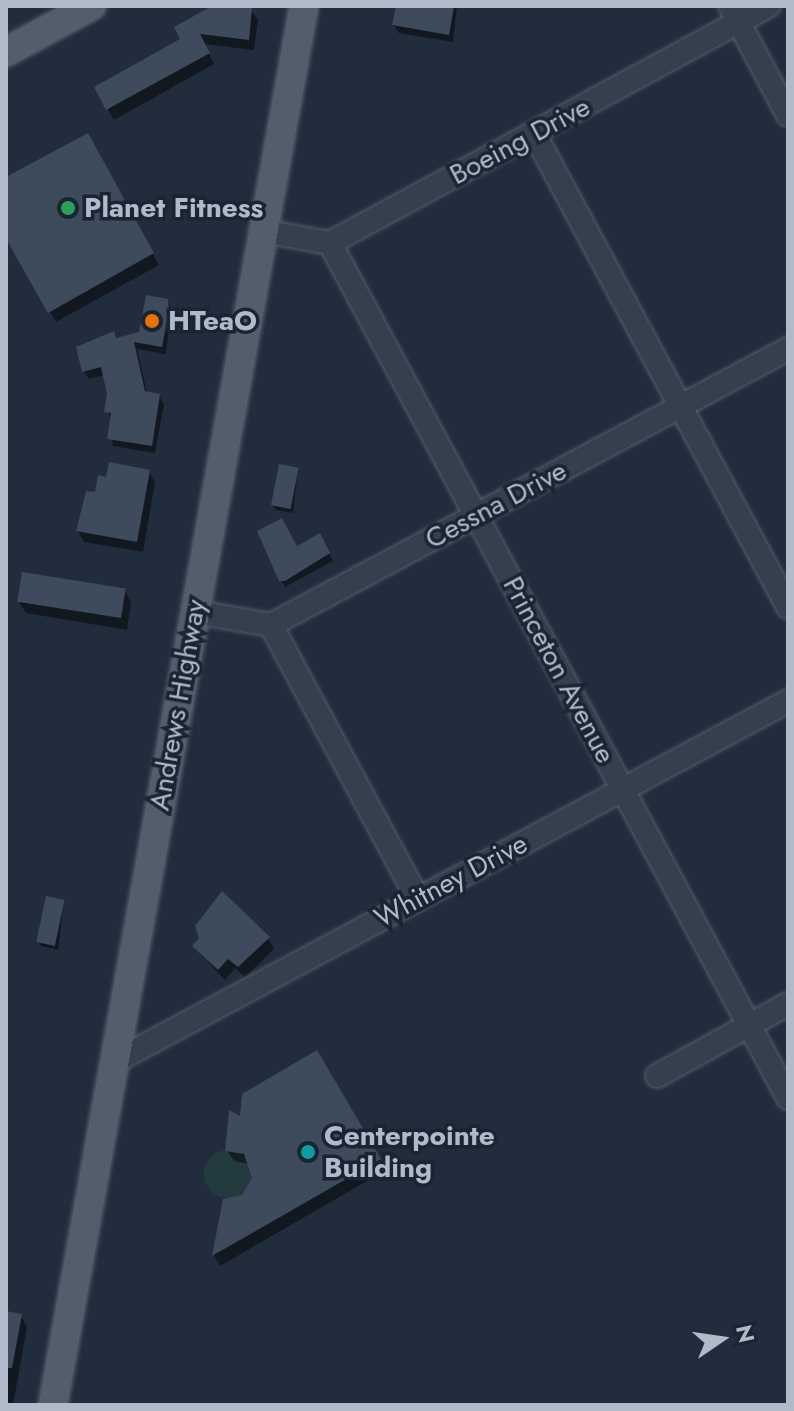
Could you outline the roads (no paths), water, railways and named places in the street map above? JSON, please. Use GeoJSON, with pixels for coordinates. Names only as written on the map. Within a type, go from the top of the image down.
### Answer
{"type":"FeatureCollection","features":[{"type":"Feature","properties":{"kind":"main road"},"geometry":{"type":"LineString","coordinates":[[6,52],[91,6]]}},
{"type":"Feature","properties":{"kind":"main road","name":"Andrews Highway"},"geometry":{"type":"LineString","coordinates":[[53,1405],[304,6]]}},
{"type":"Feature","properties":{"kind":"street","name":"Boeing Drive"},"geometry":{"type":"LineString","coordinates":[[330,243],[534,133],[734,14],[769,6]]}},
{"type":"Feature","properties":{"kind":"street"},"geometry":{"type":"LineString","coordinates":[[734,14],[788,115]]}},
{"type":"Feature","properties":{"kind":"street"},"geometry":{"type":"LineString","coordinates":[[534,133],[788,607]]}},
{"type":"Feature","properties":{"kind":"street"},"geometry":{"type":"LineString","coordinates":[[263,231],[330,243]]}},
{"type":"Feature","properties":{"kind":"street","name":"Princeton Avenue"},"geometry":{"type":"LineString","coordinates":[[330,243],[788,1098]]}},
{"type":"Feature","properties":{"kind":"street","name":"Cessna Drive"},"geometry":{"type":"LineString","coordinates":[[271,625],[788,349]]}},
{"type":"Feature","properties":{"kind":"street"},"geometry":{"type":"LineString","coordinates":[[195,612],[271,625],[418,899]]}},
{"type":"Feature","properties":{"kind":"street","name":"Whitney Drive"},"geometry":{"type":"LineString","coordinates":[[114,1062],[788,701]]}},
{"type":"Feature","properties":{"kind":"street"},"geometry":{"type":"LineString","coordinates":[[657,1076],[788,1004]]}},
{"type":"Feature","properties":{"kind":"place","name":"Planet Fitness"},"geometry":{"type":"Point","coordinates":[68,208]}},
{"type":"Feature","properties":{"kind":"place","name":"HTeaO"},"geometry":{"type":"Point","coordinates":[152,321]}},
{"type":"Feature","properties":{"kind":"place","name":"Centerpointe Building"},"geometry":{"type":"Point","coordinates":[308,1152]}}]}
